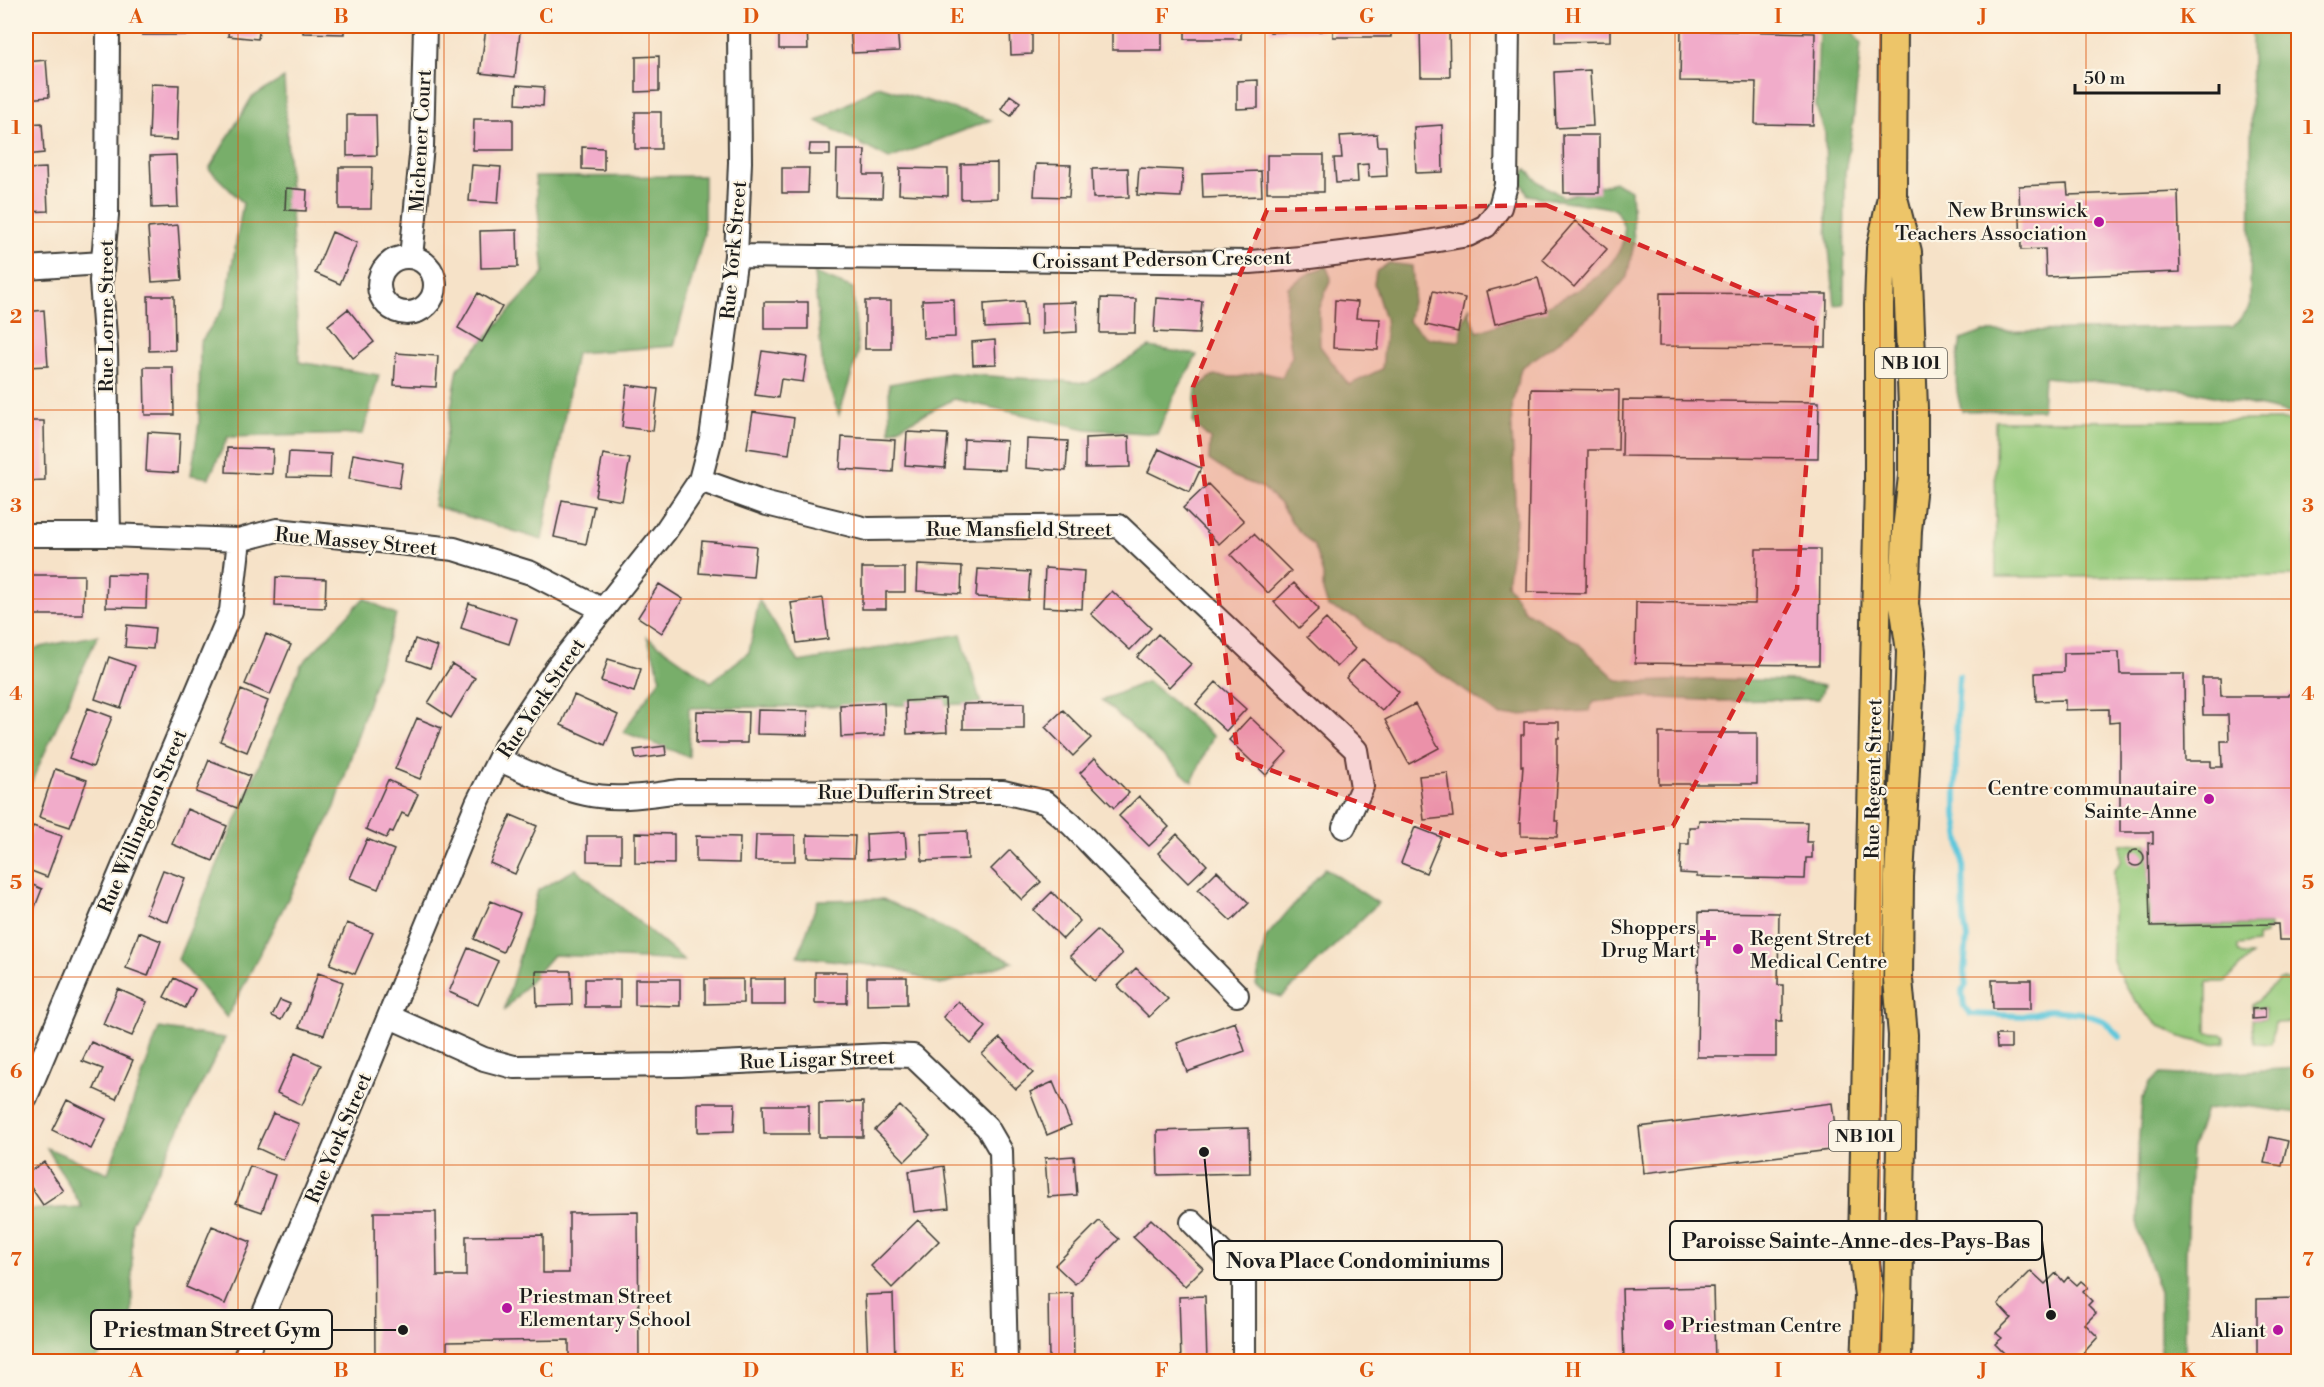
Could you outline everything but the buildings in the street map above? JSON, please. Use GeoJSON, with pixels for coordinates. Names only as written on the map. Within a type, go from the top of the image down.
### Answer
{"type":"FeatureCollection","features":[{"type":"Feature","properties":{"kind":"main road","name":"Rue Regent Street"},"geometry":{"type":"LineString","coordinates":[[1866,1362],[1869,1296],[1863,1245],[1879,480],[1879,305],[1881,249],[1892,197],[1893,31]]}},
{"type":"Feature","properties":{"kind":"main road","name":"Rue Regent Street"},"geometry":{"type":"LineString","coordinates":[[1892,197],[1907,252],[1913,408],[1913,476],[1907,530],[1904,604],[1911,651],[1899,877],[1898,979],[1903,1035],[1897,1362]]}},
{"type":"Feature","properties":{"kind":"main road"},"geometry":{"type":"LineString","coordinates":[[1879,480],[1888,485],[1899,501],[1907,530]]}},
{"type":"Feature","properties":{"kind":"main road"},"geometry":{"type":"LineString","coordinates":[[1872,809],[1889,825],[1894,841],[1899,877]]}},
{"type":"Feature","properties":{"kind":"street","name":"Rue Lorne Street"},"geometry":{"type":"LineString","coordinates":[[108,26],[107,215],[102,263],[109,535]]}},
{"type":"Feature","properties":{"kind":"street","name":"Michener Court"},"geometry":{"type":"LineString","coordinates":[[411,257],[417,218],[423,137],[425,26]]}},
{"type":"Feature","properties":{"kind":"street","name":"Rue York Street"},"geometry":{"type":"LineString","coordinates":[[243,1362],[390,1017],[477,803],[508,741],[545,685],[665,532],[700,480],[711,438],[736,256],[740,162],[739,26]]}},
{"type":"Feature","properties":{"kind":"street","name":"Croissant Pederson Crescent"},"geometry":{"type":"LineString","coordinates":[[736,256],[1250,262],[1403,245],[1468,235],[1486,225],[1500,207],[1506,185],[1508,26]]}},
{"type":"Feature","properties":{"kind":"street"},"geometry":{"type":"LineString","coordinates":[[26,268],[102,263]]}},
{"type":"Feature","properties":{"kind":"street","name":"Rue Mansfield Street"},"geometry":{"type":"LineString","coordinates":[[700,480],[767,504],[867,529],[1119,526],[1356,750],[1362,787],[1344,827]]}},
{"type":"Feature","properties":{"kind":"street","name":"Rue Massey Street"},"geometry":{"type":"LineString","coordinates":[[26,535],[109,535],[239,540],[277,530],[454,549],[531,573],[603,610]]}},
{"type":"Feature","properties":{"kind":"street","name":"Rue Willingdon Street"},"geometry":{"type":"LineString","coordinates":[[26,1097],[231,611],[239,540]]}},
{"type":"Feature","properties":{"kind":"street","name":"Rue Dufferin Street"},"geometry":{"type":"LineString","coordinates":[[499,760],[564,787],[599,796],[631,797],[680,791],[1002,792],[1045,802],[1071,824],[1237,995]]}},
{"type":"Feature","properties":{"kind":"street","name":"Rue Lisgar Street"},"geometry":{"type":"LineString","coordinates":[[390,1017],[484,1059],[514,1067],[680,1065],[882,1054],[913,1056],[987,1127],[1001,1151],[1006,1362]]}},
{"type":"Feature","properties":{"kind":"street"},"geometry":{"type":"LineString","coordinates":[[1192,1222],[1244,1275],[1244,1362]]}},
{"type":"Feature","properties":{"kind":"highlighted area"},"geometry":{"type":"Polygon","coordinates":[[[1546,205],[1817,320],[1797,589],[1673,826],[1501,855],[1238,758],[1193,387],[1267,210],[1546,205]]]}},
{"type":"Feature","properties":{"kind":"green space"},"geometry":{"type":"Polygon","coordinates":[[[1804,26],[1849,26],[1861,44],[1845,173],[1844,304],[1835,305],[1827,230],[1825,133],[1816,107],[1819,33],[1804,26]]]}},
{"type":"Feature","properties":{"kind":"green space"},"geometry":{"type":"Polygon","coordinates":[[[2252,26],[2298,26],[2298,418],[2297,415],[2186,390],[2044,377],[2042,410],[1962,411],[1957,393],[1956,376],[1961,340],[1983,332],[2233,327],[2250,307],[2252,26]]]}},
{"type":"Feature","properties":{"kind":"green space"},"geometry":{"type":"Polygon","coordinates":[[[284,78],[299,362],[379,375],[363,434],[228,437],[209,478],[191,475],[199,423],[200,343],[225,306],[243,203],[209,169],[252,97],[284,78]]]}},
{"type":"Feature","properties":{"kind":"green space"},"geometry":{"type":"Polygon","coordinates":[[[878,86],[991,120],[889,159],[817,121],[878,86]]]}},
{"type":"Feature","properties":{"kind":"green space"},"geometry":{"type":"Polygon","coordinates":[[[1526,169],[1540,183],[1563,197],[1615,182],[1631,190],[1634,244],[1627,277],[1605,303],[1557,343],[1521,368],[1511,408],[1516,523],[1507,584],[1524,610],[1578,643],[1617,680],[1644,682],[1710,679],[1795,681],[1824,686],[1819,699],[1720,701],[1638,697],[1594,702],[1589,711],[1501,716],[1419,659],[1385,643],[1357,618],[1328,607],[1323,591],[1323,575],[1314,546],[1295,527],[1280,504],[1263,488],[1234,477],[1209,460],[1210,439],[1193,423],[1196,389],[1212,376],[1238,377],[1261,372],[1282,377],[1292,356],[1286,316],[1288,287],[1308,274],[1326,266],[1331,278],[1319,310],[1320,346],[1349,385],[1382,369],[1386,322],[1374,284],[1376,272],[1389,263],[1412,266],[1414,292],[1408,321],[1428,338],[1460,341],[1464,320],[1470,306],[1470,316],[1478,332],[1567,296],[1608,267],[1620,250],[1624,230],[1615,209],[1528,195],[1520,179],[1526,169]]]}},
{"type":"Feature","properties":{"kind":"green space"},"geometry":{"type":"Polygon","coordinates":[[[704,176],[704,234],[674,346],[576,353],[542,540],[434,506],[458,368],[544,273],[535,177],[704,176]]]}},
{"type":"Feature","properties":{"kind":"green space"},"geometry":{"type":"Polygon","coordinates":[[[814,273],[853,288],[858,354],[839,415],[823,371],[814,273]]]}},
{"type":"Feature","properties":{"kind":"green space"},"geometry":{"type":"Polygon","coordinates":[[[1149,347],[1197,355],[1173,398],[1157,434],[1086,429],[954,399],[890,432],[889,384],[949,373],[1088,383],[1149,347]]]}},
{"type":"Feature","properties":{"kind":"green space"},"geometry":{"type":"Polygon","coordinates":[[[2295,420],[2295,576],[1996,577],[1995,421],[2295,420]]]}},
{"type":"Feature","properties":{"kind":"green space"},"geometry":{"type":"Polygon","coordinates":[[[364,598],[396,615],[335,807],[227,1018],[178,959],[301,665],[364,598]]]}},
{"type":"Feature","properties":{"kind":"green space"},"geometry":{"type":"Polygon","coordinates":[[[759,600],[799,662],[961,634],[981,704],[689,708],[689,757],[623,732],[661,678],[647,637],[711,682],[749,652],[759,600]]]}},
{"type":"Feature","properties":{"kind":"green space"},"geometry":{"type":"Polygon","coordinates":[[[98,635],[26,794],[26,650],[98,635]]]}},
{"type":"Feature","properties":{"kind":"green space"},"geometry":{"type":"Polygon","coordinates":[[[1148,681],[1213,736],[1192,782],[1102,700],[1148,681]]]}},
{"type":"Feature","properties":{"kind":"green space"},"geometry":{"type":"Polygon","coordinates":[[[2148,843],[2151,926],[2270,925],[2270,930],[2265,930],[2265,935],[2257,937],[2257,943],[2238,945],[2238,951],[2242,955],[2252,955],[2225,982],[2207,982],[2207,1033],[2222,1034],[2225,1042],[2214,1044],[2187,1039],[2159,1024],[2135,1001],[2112,958],[2114,870],[2121,862],[2121,844],[2148,843]]]}},
{"type":"Feature","properties":{"kind":"green space"},"geometry":{"type":"Polygon","coordinates":[[[1325,868],[1378,903],[1282,997],[1264,992],[1256,985],[1266,937],[1325,868]]]}},
{"type":"Feature","properties":{"kind":"green space"},"geometry":{"type":"Polygon","coordinates":[[[576,869],[685,961],[553,955],[504,1011],[538,890],[576,869]]]}},
{"type":"Feature","properties":{"kind":"green space"},"geometry":{"type":"Polygon","coordinates":[[[883,899],[1013,962],[940,985],[895,968],[798,956],[818,900],[883,899]]]}},
{"type":"Feature","properties":{"kind":"green space"},"geometry":{"type":"Polygon","coordinates":[[[2280,980],[2298,980],[2298,1022],[2275,1023],[2271,1044],[2255,1043],[2252,1019],[2265,1018],[2265,1008],[2252,1009],[2252,1005],[2280,980]]]}},
{"type":"Feature","properties":{"kind":"green space"},"geometry":{"type":"Polygon","coordinates":[[[159,1028],[225,1038],[132,1222],[132,1320],[94,1361],[26,1361],[26,1210],[82,1207],[47,1148],[108,1173],[159,1028]]]}},
{"type":"Feature","properties":{"kind":"green space"},"geometry":{"type":"Polygon","coordinates":[[[2298,1068],[2298,1113],[2245,1106],[2205,1110],[2191,1150],[2186,1255],[2185,1361],[2160,1361],[2160,1292],[2138,1231],[2138,1148],[2142,1100],[2150,1083],[2161,1074],[2180,1075],[2298,1068]]]}},
{"type":"Feature","properties":{"kind":"waterway"},"geometry":{"type":"LineString","coordinates":[[1959,676],[1956,814],[1963,858],[1964,921],[1967,938],[1964,972],[1966,985],[1962,991],[1964,1006],[1970,1014],[2023,1016],[2050,1010],[2082,1013],[2104,1021],[2120,1037]]}},
{"type":"Feature","properties":{"kind":"place","name":"New Brunswick Teachers Association"},"geometry":{"type":"Point","coordinates":[2099,222]}},
{"type":"Feature","properties":{"kind":"place","name":"Centre communautaire Sainte-Anne"},"geometry":{"type":"Point","coordinates":[2209,799]}},
{"type":"Feature","properties":{"kind":"place","name":"Shoppers Drug Mart"},"geometry":{"type":"Point","coordinates":[1708,938]}},
{"type":"Feature","properties":{"kind":"place","name":"Regent Street Medical Centre"},"geometry":{"type":"Point","coordinates":[1738,949]}},
{"type":"Feature","properties":{"kind":"place","name":"Nova Place Condominiums"},"geometry":{"type":"Point","coordinates":[1204,1152]}},
{"type":"Feature","properties":{"kind":"place","name":"Priestman Street Elementary School"},"geometry":{"type":"Point","coordinates":[507,1308]}},
{"type":"Feature","properties":{"kind":"place","name":"Paroisse Sainte-Anne-des-Pays-Bas"},"geometry":{"type":"Point","coordinates":[2051,1315]}},
{"type":"Feature","properties":{"kind":"place","name":"Priestman Centre"},"geometry":{"type":"Point","coordinates":[1669,1325]}},
{"type":"Feature","properties":{"kind":"place","name":"Priestman Street Gym"},"geometry":{"type":"Point","coordinates":[403,1330]}},
{"type":"Feature","properties":{"kind":"place","name":"Aliant"},"geometry":{"type":"Point","coordinates":[2278,1330]}}]}
